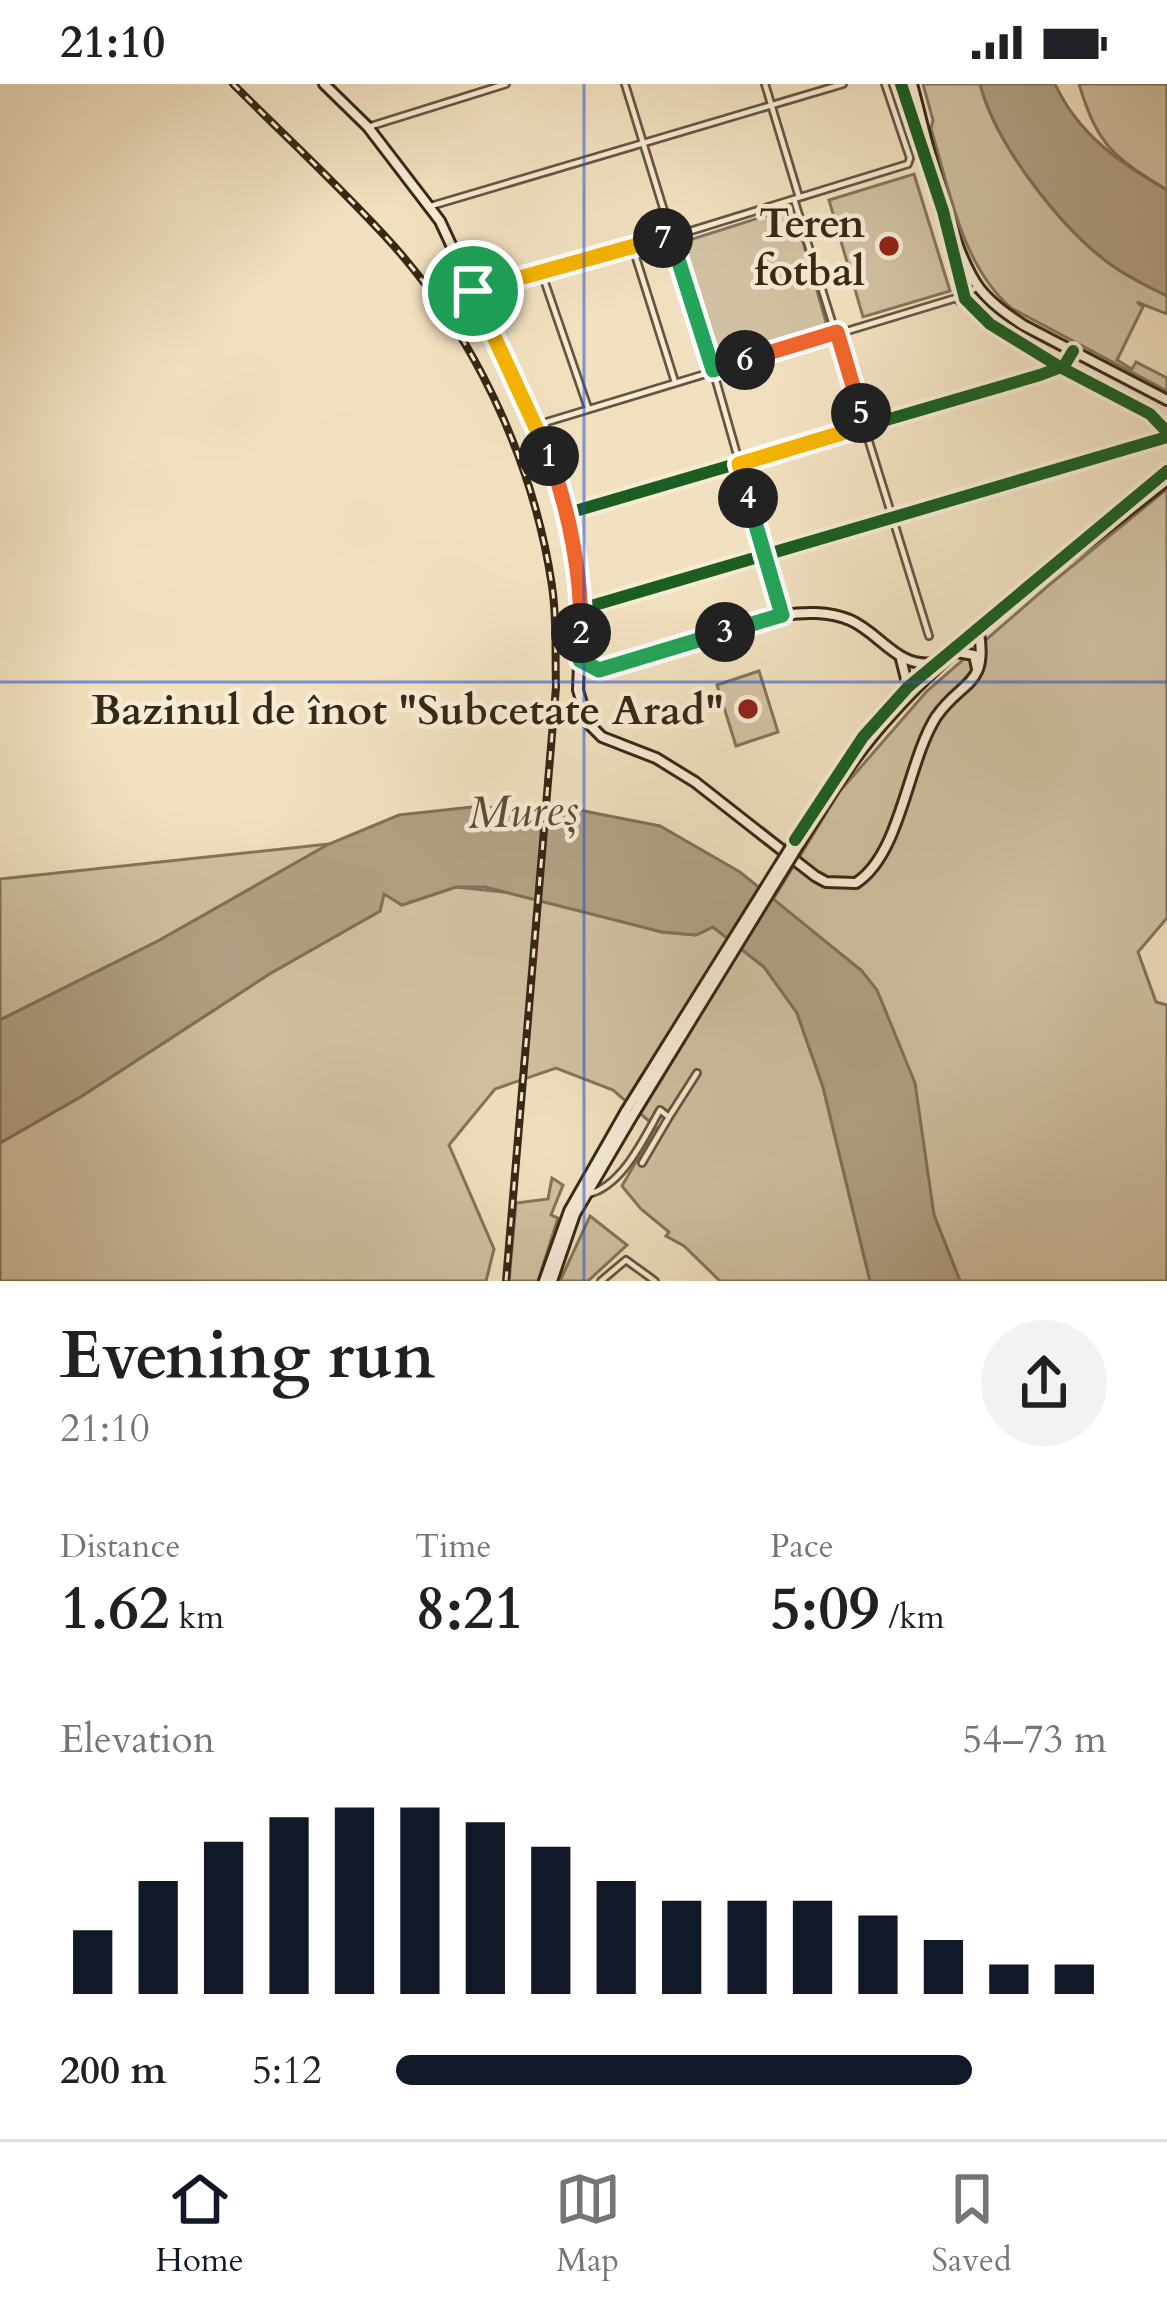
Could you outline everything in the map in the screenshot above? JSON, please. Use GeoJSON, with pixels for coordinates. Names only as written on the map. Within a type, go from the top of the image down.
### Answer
{"type":"FeatureCollection","features":[{"type":"Feature","properties":{"kind":"main road"},"geometry":{"type":"LineString","coordinates":[[324,84],[368,127],[431,206],[555,471],[581,609],[580,705],[596,731],[677,770],[826,882],[856,883],[877,863],[931,726],[977,675],[982,652],[979,633]]}},
{"type":"Feature","properties":{"kind":"main road"},"geometry":{"type":"LineString","coordinates":[[912,84],[962,254],[978,287],[1003,311],[1167,400]]}},
{"type":"Feature","properties":{"kind":"main road"},"geometry":{"type":"LineString","coordinates":[[797,842],[879,729],[956,652],[1167,476]]}},
{"type":"Feature","properties":{"kind":"main road"},"geometry":{"type":"LineString","coordinates":[[548,1281],[569,1211],[863,737],[934,663],[1167,476]]}},
{"type":"Feature","properties":{"kind":"main road"},"geometry":{"type":"LineString","coordinates":[[580,660],[592,670],[615,667],[782,615],[811,613],[851,621],[914,665],[934,663]]}},
{"type":"Feature","properties":{"kind":"main road"},"geometry":{"type":"LineString","coordinates":[[956,652],[974,655],[977,675]]}},
{"type":"Feature","properties":{"kind":"main road"},"geometry":{"type":"LineString","coordinates":[[900,658],[908,687]]}},
{"type":"Feature","properties":{"kind":"main road"},"geometry":{"type":"LineString","coordinates":[[548,1281],[630,1113]]}},
{"type":"Feature","properties":{"kind":"street"},"geometry":{"type":"LineString","coordinates":[[368,127],[506,84]]}},
{"type":"Feature","properties":{"kind":"street"},"geometry":{"type":"LineString","coordinates":[[625,84],[782,615]]}},
{"type":"Feature","properties":{"kind":"street"},"geometry":{"type":"LineString","coordinates":[[765,84],[816,278],[837,332],[929,636]]}},
{"type":"Feature","properties":{"kind":"street"},"geometry":{"type":"LineString","coordinates":[[431,206],[843,84]]}},
{"type":"Feature","properties":{"kind":"street"},"geometry":{"type":"LineString","coordinates":[[473,291],[671,237],[910,161],[885,84]]}},
{"type":"Feature","properties":{"kind":"street"},"geometry":{"type":"LineString","coordinates":[[632,245],[675,382]]}},
{"type":"Feature","properties":{"kind":"street"},"geometry":{"type":"LineString","coordinates":[[541,272],[588,409]]}},
{"type":"Feature","properties":{"kind":"street"},"geometry":{"type":"LineString","coordinates":[[536,426],[956,298],[978,287]]}},
{"type":"Feature","properties":{"kind":"street"},"geometry":{"type":"LineString","coordinates":[[581,609],[1167,433],[1152,412],[1064,365],[956,298]]}},
{"type":"Feature","properties":{"kind":"street"},"geometry":{"type":"LineString","coordinates":[[565,514],[1064,365],[1073,351]]}},
{"type":"Feature","properties":{"kind":"street"},"geometry":{"type":"LineString","coordinates":[[642,1163],[697,1072]]}},
{"type":"Feature","properties":{"kind":"street"},"geometry":{"type":"LineString","coordinates":[[586,1195],[610,1183],[660,1110],[669,1117]]}},
{"type":"Feature","properties":{"kind":"street"},"geometry":{"type":"LineString","coordinates":[[601,1281],[626,1260],[655,1281]]}},
{"type":"Feature","properties":{"kind":"shaded area"},"geometry":{"type":"Polygon","coordinates":[[[923,84],[980,84],[1000,133],[1051,207],[1110,264],[1167,296],[1167,314],[1137,302],[1143,307],[1117,360],[1132,369],[1136,362],[1167,378],[1167,391],[1011,308],[994,290],[959,225],[923,84]]]}},
{"type":"Feature","properties":{"kind":"shaded area"},"geometry":{"type":"Polygon","coordinates":[[[1079,84],[1167,84],[1167,190],[1110,148],[1093,122],[1079,84]]]}},
{"type":"Feature","properties":{"kind":"shaded area","name":"Teren fotbal"},"geometry":{"type":"Polygon","coordinates":[[[914,174],[950,291],[863,317],[829,200],[914,174]]]}},
{"type":"Feature","properties":{"kind":"shaded area"},"geometry":{"type":"Polygon","coordinates":[[[793,207],[828,329],[717,364],[680,243],[793,207]]]}},
{"type":"Feature","properties":{"kind":"shaded area"},"geometry":{"type":"Polygon","coordinates":[[[1167,489],[1167,918],[1138,952],[1156,1002],[1167,1005],[1167,1281],[960,1281],[934,1215],[862,971],[772,901],[840,791],[927,691],[1167,489]]]}},
{"type":"Feature","properties":{"kind":"shaded area","name":"Bazinul de înot \"Subcetate Arad\""},"geometry":{"type":"Polygon","coordinates":[[[759,671],[778,732],[736,746],[717,685],[759,671]]]}},
{"type":"Feature","properties":{"kind":"shaded area"},"geometry":{"type":"Polygon","coordinates":[[[329,844],[158,941],[0,1020],[0,879],[329,844]]]}},
{"type":"Feature","properties":{"kind":"shaded area"},"geometry":{"type":"Polygon","coordinates":[[[456,887],[522,894],[662,932],[696,935],[713,927],[764,967],[797,1013],[823,1087],[870,1281],[720,1281],[684,1246],[666,1236],[669,1232],[622,1186],[656,1127],[613,1090],[556,1068],[495,1089],[449,1145],[494,1249],[486,1281],[0,1281],[0,1143],[82,1096],[271,973],[380,911],[384,893],[402,905],[456,887]]]}},
{"type":"Feature","properties":{"kind":"shaded area"},"geometry":{"type":"Polygon","coordinates":[[[552,1178],[563,1185],[551,1215],[558,1218],[538,1281],[509,1281],[516,1203],[548,1199],[552,1178]]]}},
{"type":"Feature","properties":{"kind":"shaded area"},"geometry":{"type":"Polygon","coordinates":[[[590,1216],[627,1245],[588,1281],[560,1281],[590,1216]]]}},
{"type":"Feature","properties":{"kind":"water"},"geometry":{"type":"Polygon","coordinates":[[[980,84],[1055,84],[1076,118],[1102,146],[1167,190],[1167,296],[1110,264],[1051,207],[1000,133],[980,84]]]}},
{"type":"Feature","properties":{"kind":"water","name":"Mureș"},"geometry":{"type":"Polygon","coordinates":[[[472,807],[579,810],[660,826],[740,872],[862,971],[877,990],[915,1083],[934,1215],[960,1281],[870,1281],[823,1087],[797,1013],[764,967],[713,927],[696,935],[662,932],[485,887],[456,887],[402,905],[384,894],[380,911],[271,973],[82,1096],[0,1143],[0,1020],[158,941],[329,844],[399,815],[472,807]]]}},
{"type":"Feature","properties":{"kind":"railway"},"geometry":{"type":"LineString","coordinates":[[233,84],[383,234],[444,311],[471,353],[514,443],[543,538],[554,598],[556,687],[506,1281]]}},
{"type":"Feature","properties":{"kind":"cycle path"},"geometry":{"type":"LineString","coordinates":[[901,84],[943,211],[965,299],[990,324],[1150,414],[1167,432]]}},
{"type":"Feature","properties":{"kind":"cycle path"},"geometry":{"type":"LineString","coordinates":[[565,514],[1040,375],[1064,366],[1073,351]]}},
{"type":"Feature","properties":{"kind":"cycle path"},"geometry":{"type":"LineString","coordinates":[[581,609],[1167,437]]}},
{"type":"Feature","properties":{"kind":"cycle path"},"geometry":{"type":"LineString","coordinates":[[795,840],[863,737],[908,687],[1167,471]]}},
{"type":"Feature","properties":{"kind":"place","name":"Teren fotbal"},"geometry":{"type":"Point","coordinates":[889,246]}},
{"type":"Feature","properties":{"kind":"place","name":"Bazinul de înot \"Subcetate Arad\""},"geometry":{"type":"Point","coordinates":[748,709]}},
{"type":"Feature","properties":{"kind":"route"},"geometry":{"type":"LineString","coordinates":[[671,237],[713,370],[837,332],[865,426],[739,464],[782,615],[615,667],[592,670],[580,660],[581,609],[561,492],[473,291],[671,237]]}}]}
